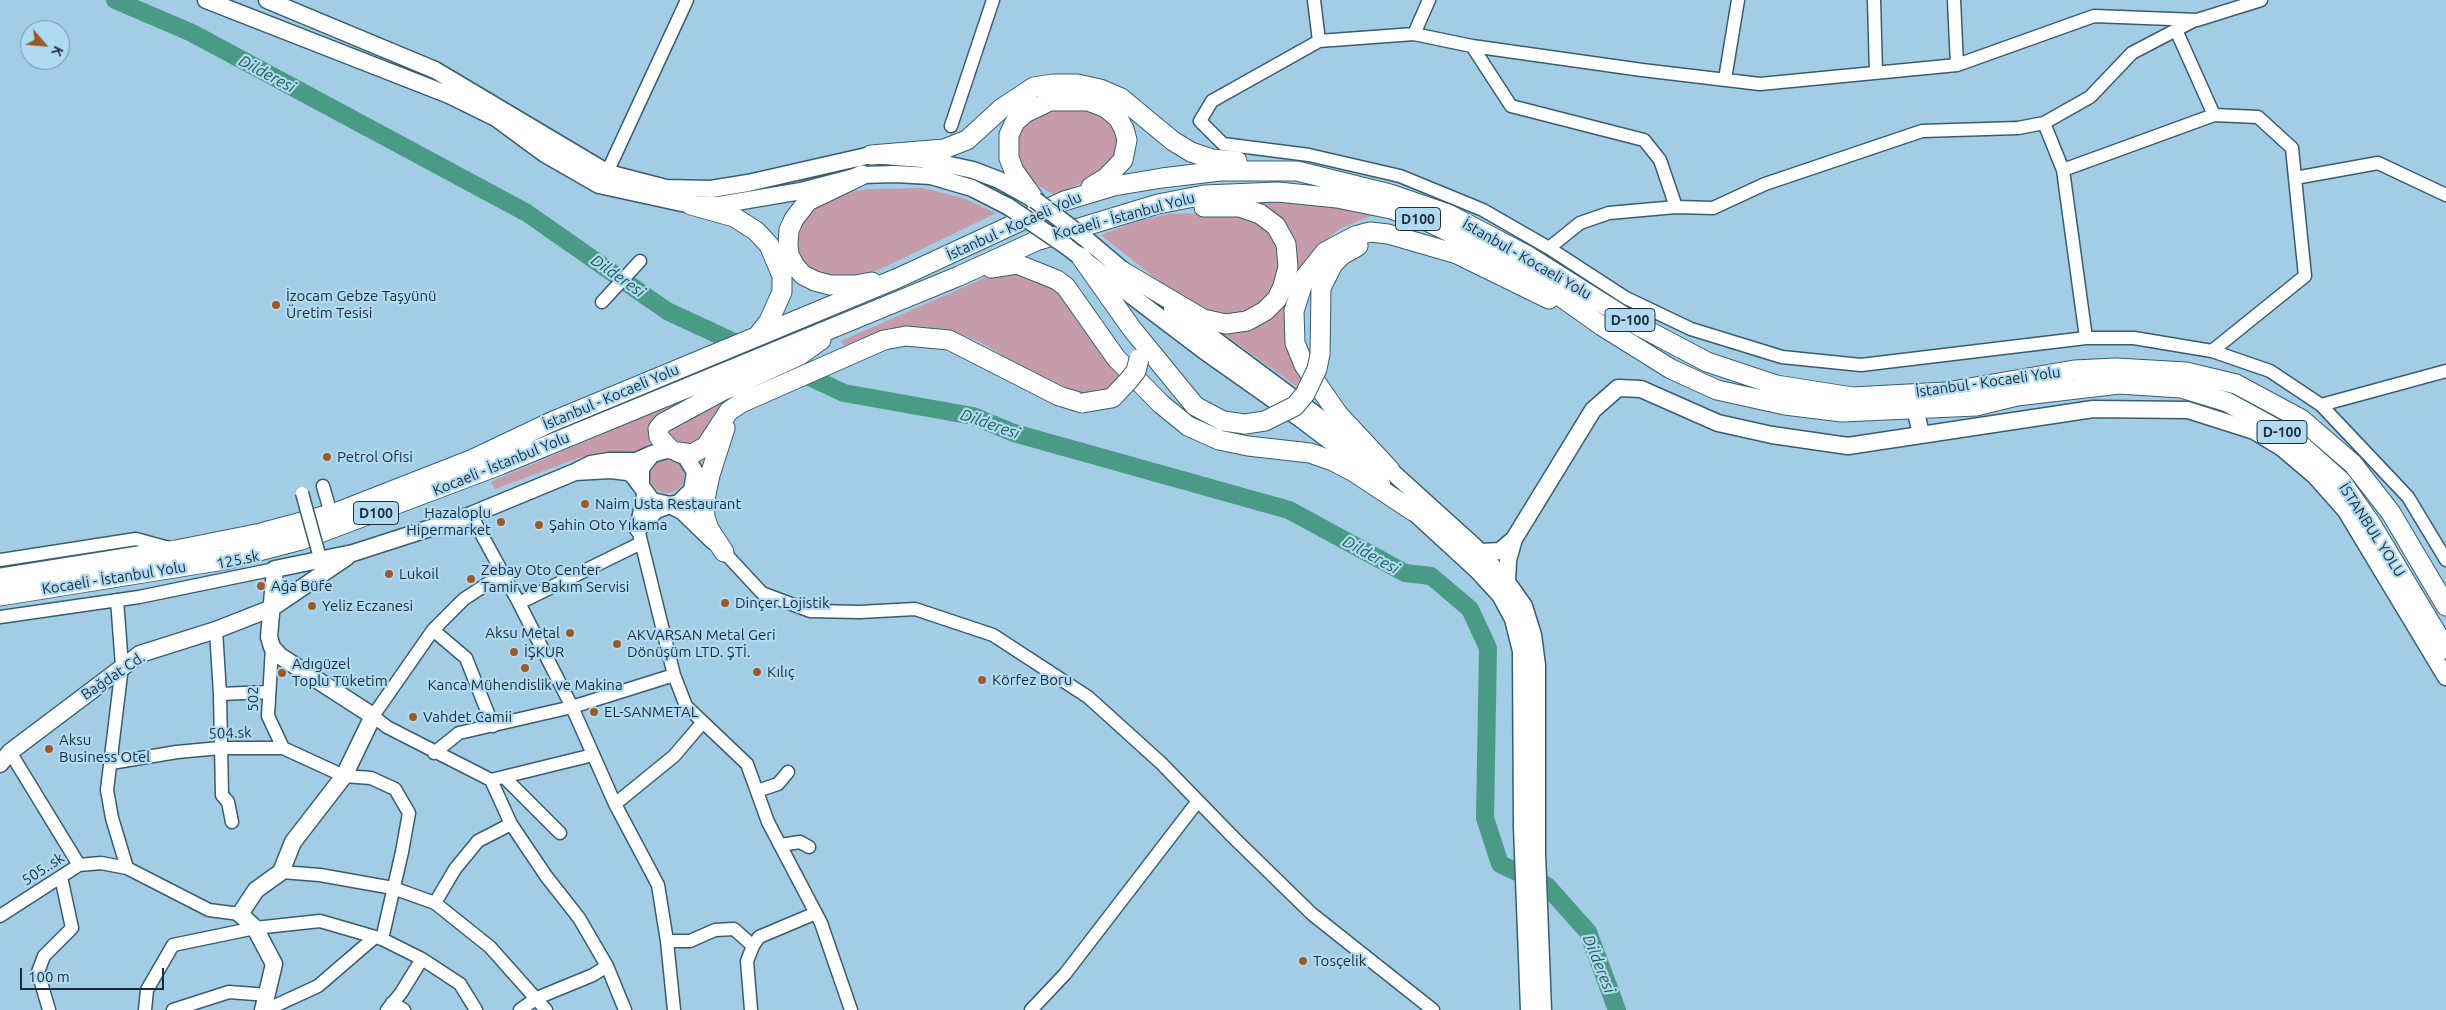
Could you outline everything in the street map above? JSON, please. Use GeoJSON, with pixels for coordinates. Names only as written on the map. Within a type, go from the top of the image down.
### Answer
{"type":"FeatureCollection","features":[{"type":"Feature","properties":{"kind":"highway"},"geometry":{"type":"LineString","coordinates":[[871,155],[944,149],[967,140],[1002,108],[1034,87],[1053,84],[1077,84],[1121,98],[1173,141],[1191,152],[1212,159],[1259,163],[1297,171]]}},
{"type":"Feature","properties":{"kind":"highway"},"geometry":{"type":"LineString","coordinates":[[1035,200],[1014,171],[1009,158],[1009,135],[1015,122],[1037,106],[1050,101],[1088,101],[1106,108],[1118,118],[1124,129],[1127,149],[1123,160],[1106,178],[1064,201]]}},
{"type":"Feature","properties":{"kind":"highway","name":"İstanbul - Kocaeli Yolu"},"geometry":{"type":"LineString","coordinates":[[0,578],[176,550],[261,533],[331,514],[473,459],[551,422],[898,278],[1064,201],[1114,186],[1172,177],[1220,171],[1297,171],[1390,194],[1448,214],[1528,256],[1639,326],[1707,362],[1776,385],[1852,397],[1946,392],[2074,370],[2116,368],[2186,372],[2236,384],[2301,419],[2353,464],[2391,513],[2446,606]]}},
{"type":"Feature","properties":{"kind":"highway"},"geometry":{"type":"LineString","coordinates":[[862,176],[808,201],[794,219],[789,230],[789,255],[803,275],[815,282],[830,285],[855,285],[898,278]]}},
{"type":"Feature","properties":{"kind":"highway","name":"Kocaeli - İstanbul Yolu"},"geometry":{"type":"LineString","coordinates":[[0,596],[224,560],[301,540],[739,374],[799,348],[844,324],[1036,241],[1158,204],[1204,195],[1278,192],[1337,198],[1391,209],[1429,222],[1516,265],[1602,326],[1671,369],[1717,390],[1785,405],[1842,412],[1976,406],[2017,396]]}},
{"type":"Feature","properties":{"kind":"highway"},"geometry":{"type":"LineString","coordinates":[[1122,271],[1202,319],[1226,324],[1247,321],[1265,311],[1280,292],[1288,267],[1286,244],[1276,226],[1260,214],[1240,207],[1158,204]]}},
{"type":"Feature","properties":{"kind":"highway"},"geometry":{"type":"LineString","coordinates":[[691,205],[734,217],[756,231],[769,245],[782,276],[782,292],[768,321],[758,335]]}},
{"type":"Feature","properties":{"kind":"highway"},"geometry":{"type":"LineString","coordinates":[[1390,470],[1338,414],[1304,364],[1295,343],[1294,311],[1304,277],[1325,252],[1355,236],[1370,232],[1388,234],[1457,254],[1602,326]]}},
{"type":"Feature","properties":{"kind":"highway"},"geometry":{"type":"LineString","coordinates":[[1078,248],[1132,329],[1195,406],[1223,421],[1245,424],[1265,421],[1295,406],[1305,394],[1317,370],[1320,354],[1321,288],[1333,264],[1342,255],[1363,244],[1379,241],[1440,249]]}},
{"type":"Feature","properties":{"kind":"highway"},"geometry":{"type":"LineString","coordinates":[[958,276],[1017,264],[1057,280],[1066,287],[1124,367],[1161,404],[1188,426],[1219,440],[1248,446],[1310,453],[1333,461],[1354,472],[1413,511]]}},
{"type":"Feature","properties":{"kind":"highway"},"geometry":{"type":"LineString","coordinates":[[739,374],[663,423],[658,429],[659,437],[667,452],[692,454],[700,450],[712,439],[729,411],[741,403],[884,340],[906,336],[949,340],[1058,396],[1082,403],[1112,398],[1136,371],[1139,359],[1137,343],[1132,329]]}},
{"type":"Feature","properties":{"kind":"highway","name":"İSTANBUL YOLU"},"geometry":{"type":"LineString","coordinates":[[2017,396],[2119,384],[2181,388],[2227,402],[2293,438],[2341,481],[2371,524],[2446,649]]}},
{"type":"Feature","properties":{"kind":"highway"},"geometry":{"type":"LineString","coordinates":[[724,552],[705,517],[704,504],[710,475],[726,426],[734,414],[766,392]]}},
{"type":"Feature","properties":{"kind":"main road"},"geometry":{"type":"LineString","coordinates":[[206,0],[449,95],[496,118],[545,154],[604,179],[691,205],[739,202],[801,191],[862,176],[895,174],[931,176],[972,188],[1122,271],[1390,470],[1480,552],[1507,582],[1524,606],[1533,634],[1537,665],[1537,854],[1543,1010]]}},
{"type":"Feature","properties":{"kind":"main road"},"geometry":{"type":"LineString","coordinates":[[267,0],[435,70],[604,179],[666,188],[712,189],[748,183],[871,155],[922,159],[973,170],[998,180],[1035,200],[1078,248],[1210,356],[1364,467],[1478,571],[1500,595],[1513,619],[1521,651],[1522,828],[1529,1010]]}},
{"type":"Feature","properties":{"kind":"main road"},"geometry":{"type":"LineString","coordinates":[[1507,582],[1508,560],[1514,539],[1593,410],[1618,388],[1641,389],[1718,423],[1772,435],[1848,446],[2093,409],[2188,410],[2254,431],[2282,448],[2315,476],[2346,511],[2446,677]]}},
{"type":"Feature","properties":{"kind":"main road"},"geometry":{"type":"LineString","coordinates":[[1915,408],[1921,434]]}},
{"type":"Feature","properties":{"kind":"main road"},"geometry":{"type":"LineString","coordinates":[[639,536],[643,490],[641,468],[667,452]]}},
{"type":"Feature","properties":{"kind":"main road"},"geometry":{"type":"LineString","coordinates":[[266,1005],[274,964],[255,928],[240,914],[256,890],[281,872],[293,842],[344,776],[373,716],[280,656],[272,647],[269,637],[275,569],[314,556],[353,553],[471,515],[591,464],[609,461],[636,461],[667,452],[692,464],[695,482],[686,498],[656,510],[639,536]]}},
{"type":"Feature","properties":{"kind":"main road"},"geometry":{"type":"LineString","coordinates":[[576,472],[611,470],[632,474],[652,501],[670,505],[682,511],[724,552]]}},
{"type":"Feature","properties":{"kind":"main road"},"geometry":{"type":"LineString","coordinates":[[1480,552],[1500,551],[1514,539]]}},
{"type":"Feature","properties":{"kind":"main road","name":"Bağdat Cd."},"geometry":{"type":"LineString","coordinates":[[5,758],[140,654],[216,630],[272,608],[353,553]]}},
{"type":"Feature","properties":{"kind":"street"},"geometry":{"type":"LineString","coordinates":[[604,179],[687,0]]}},
{"type":"Feature","properties":{"kind":"street"},"geometry":{"type":"LineString","coordinates":[[951,126],[992,0]]}},
{"type":"Feature","properties":{"kind":"street"},"geometry":{"type":"LineString","coordinates":[[1314,0],[1319,41]]}},
{"type":"Feature","properties":{"kind":"street"},"geometry":{"type":"LineString","coordinates":[[1414,34],[1429,0]]}},
{"type":"Feature","properties":{"kind":"street"},"geometry":{"type":"LineString","coordinates":[[1725,79],[1738,0]]}},
{"type":"Feature","properties":{"kind":"street"},"geometry":{"type":"LineString","coordinates":[[1874,0],[1876,72]]}},
{"type":"Feature","properties":{"kind":"street"},"geometry":{"type":"LineString","coordinates":[[1954,0],[1957,64]]}},
{"type":"Feature","properties":{"kind":"street"},"geometry":{"type":"LineString","coordinates":[[1549,248],[1580,223],[1609,213],[1676,207],[1713,208],[1765,184],[1922,131],[2018,128],[2044,123],[2090,97],[2132,52],[2222,6],[2261,0]]}},
{"type":"Feature","properties":{"kind":"street"},"geometry":{"type":"LineString","coordinates":[[2197,20],[2094,16],[1957,64],[1760,84],[1642,70],[1472,46],[1414,34],[1319,41],[1212,101],[1200,121],[1223,144],[1309,155],[1400,176],[1483,210],[1549,248],[1626,298],[1691,329],[1782,357],[1861,365],[2086,338],[2134,338],[2212,351],[2270,371],[2321,405],[2408,497],[2446,560]]}},
{"type":"Feature","properties":{"kind":"street"},"geometry":{"type":"LineString","coordinates":[[2176,30],[2214,115]]}},
{"type":"Feature","properties":{"kind":"street"},"geometry":{"type":"LineString","coordinates":[[1472,46],[1511,106],[1644,140],[1660,160],[1676,207]]}},
{"type":"Feature","properties":{"kind":"street"},"geometry":{"type":"LineString","coordinates":[[2063,170],[2214,115],[2258,117],[2292,148],[2305,276],[2212,351]]}},
{"type":"Feature","properties":{"kind":"street"},"geometry":{"type":"LineString","coordinates":[[2044,123],[2063,170],[2086,338]]}},
{"type":"Feature","properties":{"kind":"street"},"geometry":{"type":"LineString","coordinates":[[2295,178],[2378,163],[2446,195]]}},
{"type":"Feature","properties":{"kind":"street"},"geometry":{"type":"LineString","coordinates":[[602,302],[640,261]]}},
{"type":"Feature","properties":{"kind":"street"},"geometry":{"type":"LineString","coordinates":[[2321,405],[2446,371]]}},
{"type":"Feature","properties":{"kind":"street"},"geometry":{"type":"LineString","coordinates":[[323,486],[331,514]]}},
{"type":"Feature","properties":{"kind":"street"},"geometry":{"type":"LineString","coordinates":[[302,493],[314,556]]}},
{"type":"Feature","properties":{"kind":"street"},"geometry":{"type":"LineString","coordinates":[[471,515],[504,573],[572,707],[615,804],[658,885],[668,941],[674,1010]]}},
{"type":"Feature","properties":{"kind":"street"},"geometry":{"type":"LineString","coordinates":[[519,603],[639,536],[674,675],[686,706],[747,764],[768,822],[816,913],[851,1010]]}},
{"type":"Feature","properties":{"kind":"street"},"geometry":{"type":"LineString","coordinates":[[0,560],[136,539],[176,550]]}},
{"type":"Feature","properties":{"kind":"street"},"geometry":{"type":"LineString","coordinates":[[301,540],[314,556]]}},
{"type":"Feature","properties":{"kind":"street"},"geometry":{"type":"LineString","coordinates":[[724,552],[762,593],[810,611],[860,612],[916,609],[992,635],[1088,698],[1161,763],[1312,914],[1433,1010]]}},
{"type":"Feature","properties":{"kind":"street","name":"125.sk"},"geometry":{"type":"LineString","coordinates":[[0,617],[117,600],[275,569]]}},
{"type":"Feature","properties":{"kind":"street"},"geometry":{"type":"LineString","coordinates":[[504,573],[464,599],[433,630],[373,716],[387,727],[491,780],[593,755]]}},
{"type":"Feature","properties":{"kind":"street"},"geometry":{"type":"LineString","coordinates":[[117,600],[122,666],[107,790],[112,818],[127,868]]}},
{"type":"Feature","properties":{"kind":"street"},"geometry":{"type":"LineString","coordinates":[[216,630],[220,694],[222,795],[228,802],[232,822]]}},
{"type":"Feature","properties":{"kind":"street"},"geometry":{"type":"LineString","coordinates":[[433,630],[466,658],[493,726]]}},
{"type":"Feature","properties":{"kind":"street","name":"502"},"geometry":{"type":"LineString","coordinates":[[272,647],[268,716],[282,748]]}},
{"type":"Feature","properties":{"kind":"street"},"geometry":{"type":"LineString","coordinates":[[434,752],[459,734],[572,707],[674,675]]}},
{"type":"Feature","properties":{"kind":"street"},"geometry":{"type":"LineString","coordinates":[[220,694],[269,692]]}},
{"type":"Feature","properties":{"kind":"street"},"geometry":{"type":"LineString","coordinates":[[615,804],[674,756],[703,722]]}},
{"type":"Feature","properties":{"kind":"street","name":"504.sk"},"geometry":{"type":"LineString","coordinates":[[111,763],[177,752],[220,748],[282,748],[344,776]]}},
{"type":"Feature","properties":{"kind":"street"},"geometry":{"type":"LineString","coordinates":[[5,758],[79,865],[101,863],[127,868],[209,910],[240,914]]}},
{"type":"Feature","properties":{"kind":"street"},"geometry":{"type":"LineString","coordinates":[[757,791],[778,784],[788,772]]}},
{"type":"Feature","properties":{"kind":"street"},"geometry":{"type":"LineString","coordinates":[[173,1010],[229,992],[266,1005],[318,986],[378,938],[402,852],[408,813],[395,789],[371,778],[344,776]]}},
{"type":"Feature","properties":{"kind":"street"},"geometry":{"type":"LineString","coordinates":[[505,778],[560,833]]}},
{"type":"Feature","properties":{"kind":"street"},"geometry":{"type":"LineString","coordinates":[[491,780],[511,824],[546,876],[579,918],[607,966],[625,1010]]}},
{"type":"Feature","properties":{"kind":"street"},"geometry":{"type":"LineString","coordinates":[[1031,1010],[1065,974],[1198,801]]}},
{"type":"Feature","properties":{"kind":"street"},"geometry":{"type":"LineString","coordinates":[[435,903],[455,869],[478,841],[511,824]]}},
{"type":"Feature","properties":{"kind":"street"},"geometry":{"type":"LineString","coordinates":[[780,845],[800,842],[809,846]]}},
{"type":"Feature","properties":{"kind":"street","name":"505..sk"},"geometry":{"type":"LineString","coordinates":[[0,916],[79,865]]}},
{"type":"Feature","properties":{"kind":"street"},"geometry":{"type":"LineString","coordinates":[[281,872],[320,875],[393,888],[435,903],[490,947],[538,998],[546,1010]]}},
{"type":"Feature","properties":{"kind":"street"},"geometry":{"type":"LineString","coordinates":[[49,1010],[38,972],[44,956],[72,928],[60,877]]}},
{"type":"Feature","properties":{"kind":"street"},"geometry":{"type":"LineString","coordinates":[[751,1010],[748,961],[753,946],[759,937],[816,913]]}},
{"type":"Feature","properties":{"kind":"street"},"geometry":{"type":"LineString","coordinates":[[145,1010],[147,990],[173,945],[255,928],[320,921],[378,938],[422,959],[460,984],[476,1010]]}},
{"type":"Feature","properties":{"kind":"street"},"geometry":{"type":"LineString","coordinates":[[668,941],[690,940],[715,930],[734,929],[753,946]]}},
{"type":"Feature","properties":{"kind":"street"},"geometry":{"type":"LineString","coordinates":[[404,1010],[390,1007],[422,959]]}},
{"type":"Feature","properties":{"kind":"street"},"geometry":{"type":"LineString","coordinates":[[520,1010],[538,998],[592,975],[607,966]]}},
{"type":"Feature","properties":{"kind":"shaded area"},"geometry":{"type":"Polygon","coordinates":[[[1068,104],[1106,114],[1119,130],[1118,154],[1099,174],[1056,195],[1030,180],[1019,167],[1016,131],[1022,121],[1068,104]]]}},
{"type":"Feature","properties":{"kind":"shaded area"},"geometry":{"type":"Polygon","coordinates":[[[922,188],[963,198],[996,213],[883,268],[862,275],[843,279],[823,277],[800,265],[795,228],[809,206],[840,193],[870,189],[922,188]]]}},
{"type":"Feature","properties":{"kind":"shaded area"},"geometry":{"type":"Polygon","coordinates":[[[1250,200],[1319,204],[1361,211],[1373,215],[1339,229],[1316,250],[1303,268],[1303,376],[1296,386],[1214,327],[1258,320],[1293,243],[1289,229],[1281,219],[1265,207],[1250,200]]]}},
{"type":"Feature","properties":{"kind":"shaded area"},"geometry":{"type":"Polygon","coordinates":[[[1215,213],[1242,216],[1269,227],[1281,251],[1274,292],[1259,307],[1243,314],[1224,315],[1204,312],[1169,289],[1101,235],[1138,221],[1168,214],[1215,213]]]}},
{"type":"Feature","properties":{"kind":"shaded area"},"geometry":{"type":"Polygon","coordinates":[[[1013,270],[1049,280],[1122,372],[1113,387],[1102,392],[1089,394],[1075,391],[1027,369],[978,341],[948,329],[909,326],[889,328],[844,346],[841,341],[987,277],[1013,270]]]}},
{"type":"Feature","properties":{"kind":"shaded area"},"geometry":{"type":"Polygon","coordinates":[[[722,383],[640,451],[629,455],[581,457],[495,489],[491,482],[722,383]]]}},
{"type":"Feature","properties":{"kind":"shaded area"},"geometry":{"type":"Polygon","coordinates":[[[752,383],[753,387],[744,394],[709,434],[689,447],[675,441],[669,435],[668,431],[752,383]]]}},
{"type":"Feature","properties":{"kind":"shaded area"},"geometry":{"type":"Polygon","coordinates":[[[667,459],[674,460],[679,464],[683,469],[683,483],[679,488],[674,492],[667,493],[660,492],[655,488],[651,483],[650,476],[651,469],[655,464],[660,460],[667,459]]]}},
{"type":"Feature","properties":{"kind":"waterway","name":"Dilderesi"},"geometry":{"type":"LineString","coordinates":[[115,0],[192,33],[527,213],[667,311],[844,393],[973,416],[1014,433],[1289,510],[1405,573],[1431,576],[1470,609],[1488,648],[1485,818],[1500,864],[1547,886],[1588,932],[1617,1010]]}},
{"type":"Feature","properties":{"kind":"place","name":"İzocam Gebze Taşyünü Üretim Tesisi"},"geometry":{"type":"Point","coordinates":[276,305]}},
{"type":"Feature","properties":{"kind":"place","name":"Petrol Ofisi"},"geometry":{"type":"Point","coordinates":[327,457]}},
{"type":"Feature","properties":{"kind":"place","name":"Naim Usta Restaurant"},"geometry":{"type":"Point","coordinates":[585,504]}},
{"type":"Feature","properties":{"kind":"place","name":"Hazaloplu Hipermarket"},"geometry":{"type":"Point","coordinates":[501,522]}},
{"type":"Feature","properties":{"kind":"place","name":"Şahin Oto Yıkama"},"geometry":{"type":"Point","coordinates":[539,525]}},
{"type":"Feature","properties":{"kind":"place","name":"Lukoil"},"geometry":{"type":"Point","coordinates":[389,574]}},
{"type":"Feature","properties":{"kind":"place","name":"Zebay Oto Center Tamir ve Bakım Servisi"},"geometry":{"type":"Point","coordinates":[471,579]}},
{"type":"Feature","properties":{"kind":"place","name":"Ağa Büfe"},"geometry":{"type":"Point","coordinates":[261,586]}},
{"type":"Feature","properties":{"kind":"place","name":"Dinçer Lojistik"},"geometry":{"type":"Point","coordinates":[725,603]}},
{"type":"Feature","properties":{"kind":"place","name":"Yeliz Eczanesi"},"geometry":{"type":"Point","coordinates":[312,606]}},
{"type":"Feature","properties":{"kind":"place","name":"Aksu Metal"},"geometry":{"type":"Point","coordinates":[570,633]}},
{"type":"Feature","properties":{"kind":"place","name":"AKVARSAN Metal Geri Dönüşüm LTD. ŞTİ."},"geometry":{"type":"Point","coordinates":[617,644]}},
{"type":"Feature","properties":{"kind":"place","name":"İŞKUR"},"geometry":{"type":"Point","coordinates":[514,652]}},
{"type":"Feature","properties":{"kind":"place","name":"Kanca Mühendislik ve Makina"},"geometry":{"type":"Point","coordinates":[525,668]}},
{"type":"Feature","properties":{"kind":"place","name":"Kılıç"},"geometry":{"type":"Point","coordinates":[757,672]}},
{"type":"Feature","properties":{"kind":"place","name":"Adıgüzel Toplu Tüketim"},"geometry":{"type":"Point","coordinates":[282,673]}},
{"type":"Feature","properties":{"kind":"place","name":"Körfez Boru"},"geometry":{"type":"Point","coordinates":[982,680]}},
{"type":"Feature","properties":{"kind":"place","name":"EL-SANMETAL"},"geometry":{"type":"Point","coordinates":[594,712]}},
{"type":"Feature","properties":{"kind":"place","name":"Vahdet Camii"},"geometry":{"type":"Point","coordinates":[413,717]}},
{"type":"Feature","properties":{"kind":"place","name":"Aksu Business Otel"},"geometry":{"type":"Point","coordinates":[49,749]}},
{"type":"Feature","properties":{"kind":"place","name":"Tosçelik"},"geometry":{"type":"Point","coordinates":[1303,961]}}]}
